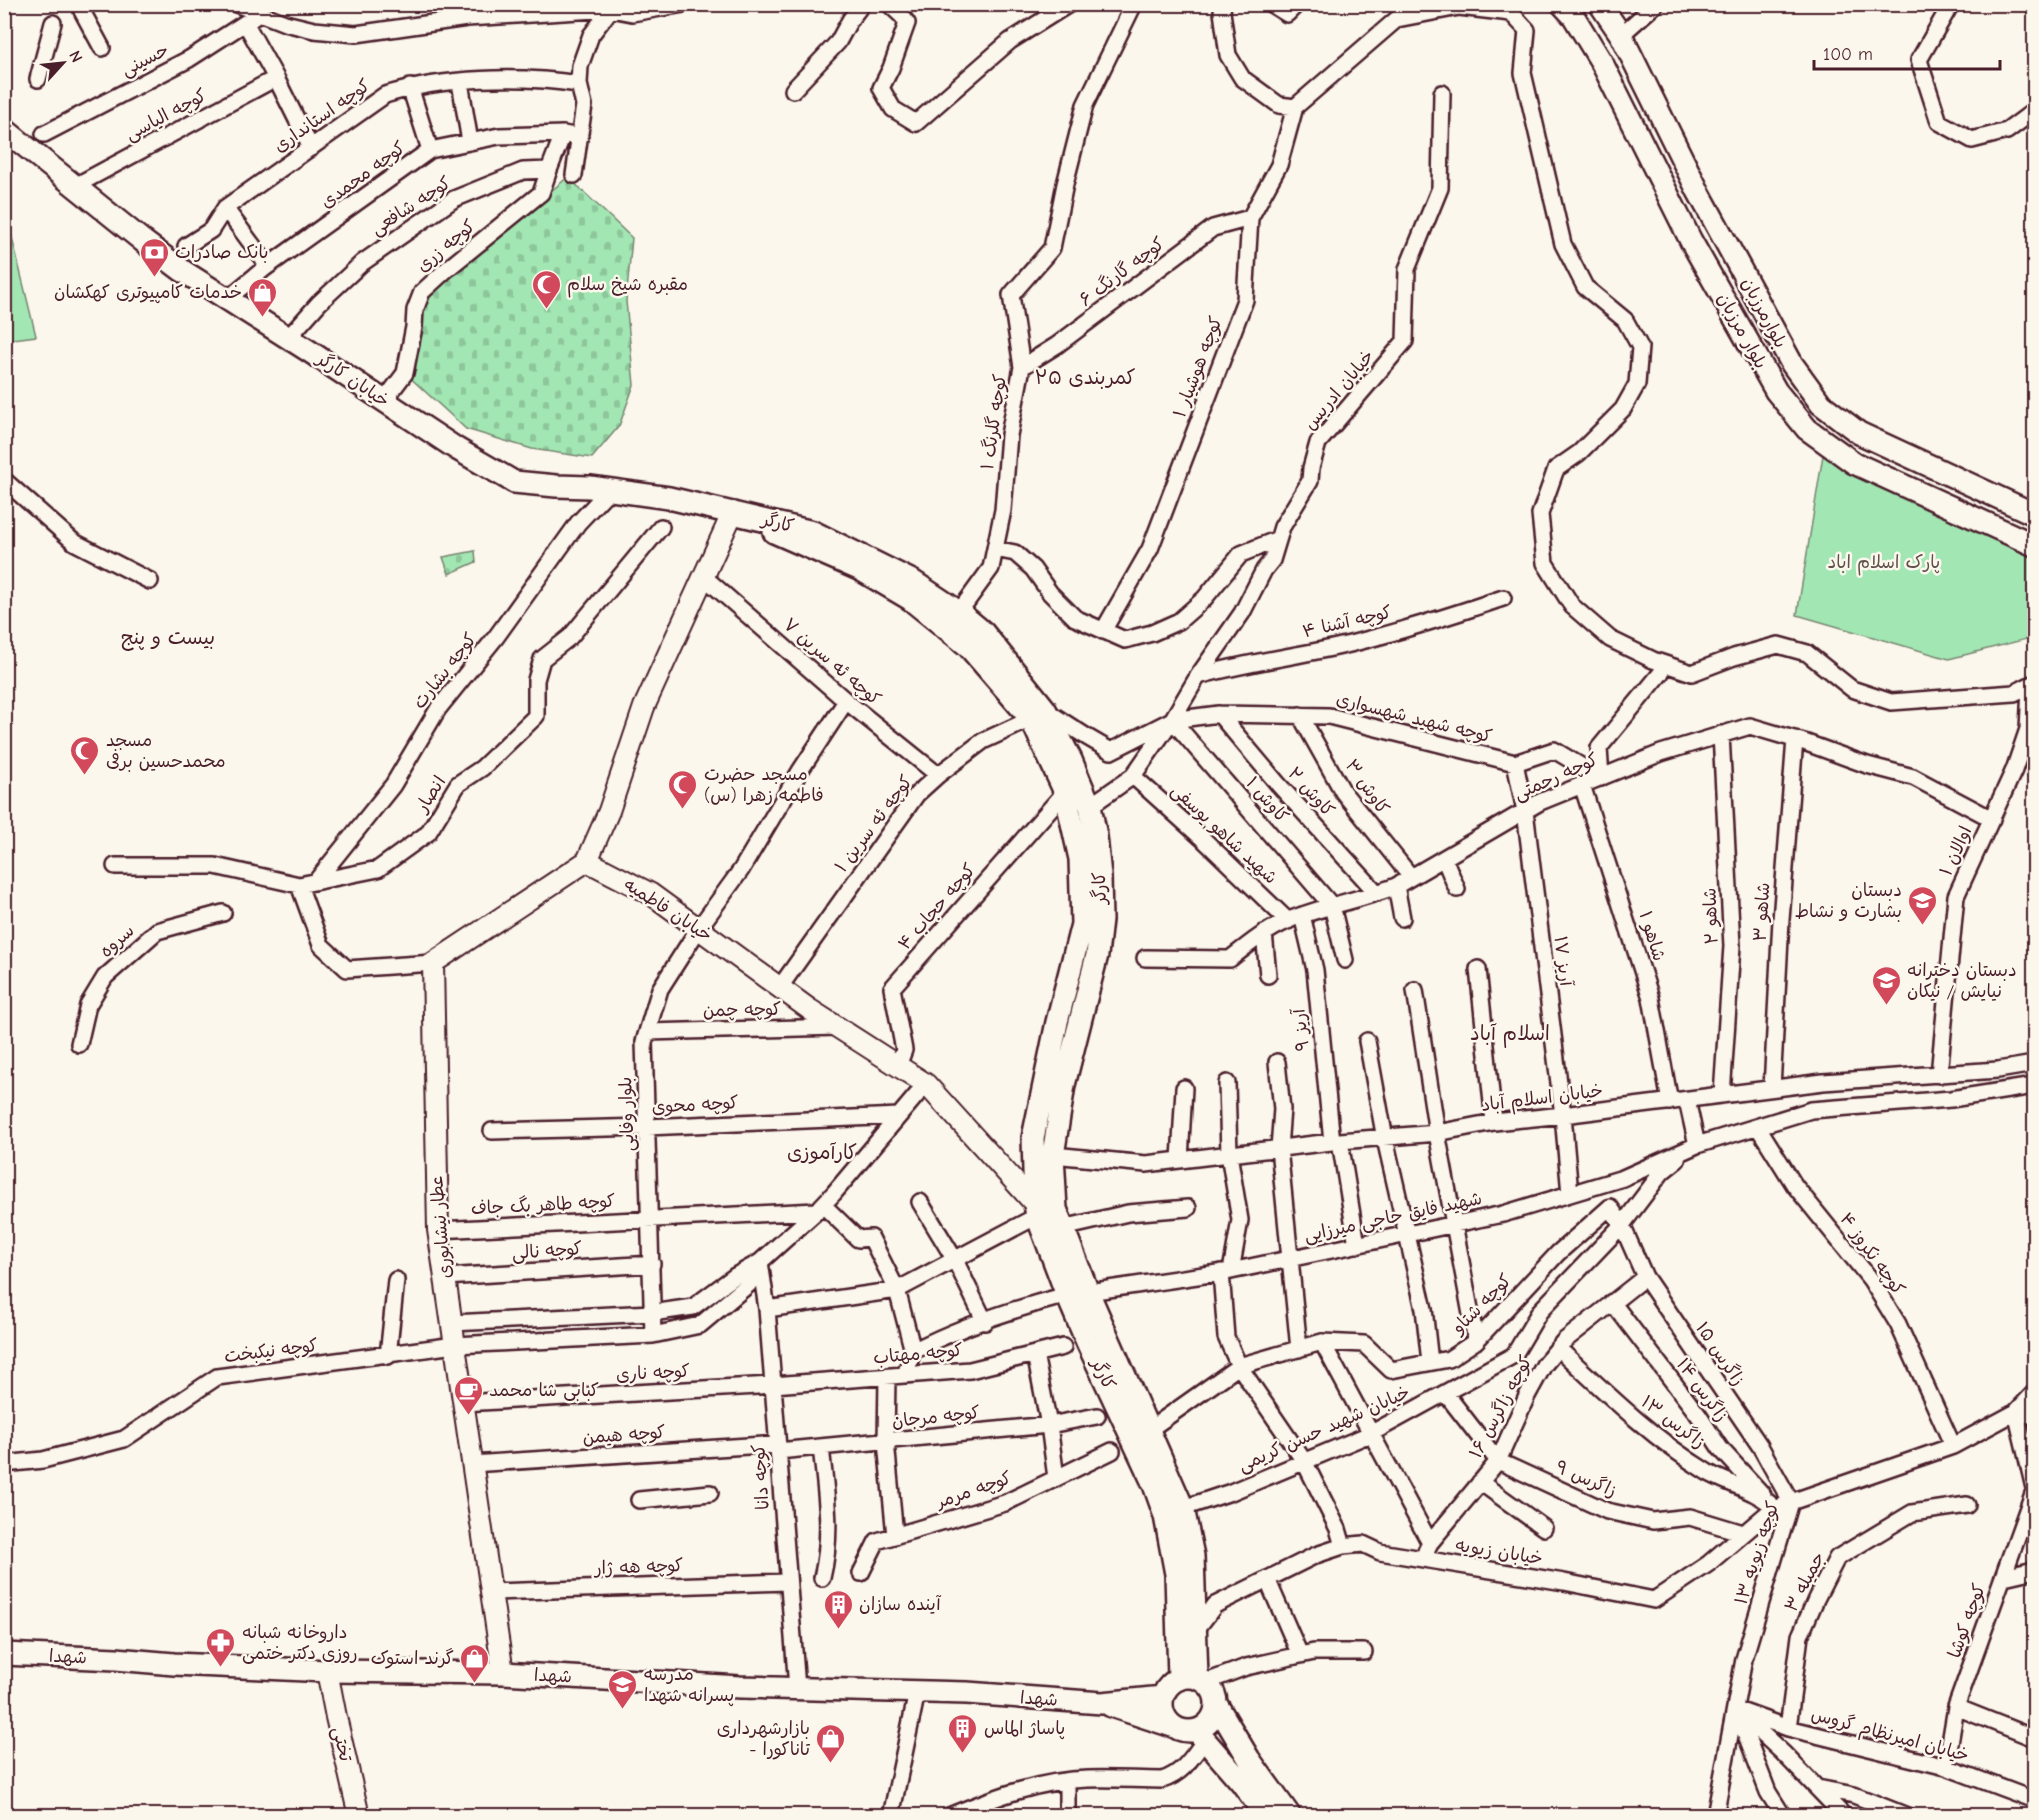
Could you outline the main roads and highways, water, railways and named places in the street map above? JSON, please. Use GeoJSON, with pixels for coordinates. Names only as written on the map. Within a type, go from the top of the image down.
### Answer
{"type":"FeatureCollection","features":[{"type":"Feature","properties":{"kind":"main road","name":"بلوار مرزبان"},"geometry":{"type":"LineString","coordinates":[[1562,4],[1574,17],[1602,63],[1691,241],[1776,391],[1807,429],[1854,463],[2034,545]]}},
{"type":"Feature","properties":{"kind":"main road","name":"بلوارمرزبان"},"geometry":{"type":"LineString","coordinates":[[1600,4],[1621,35],[1698,190],[1786,354],[1821,404],[1859,433],[2034,514]]}},
{"type":"Feature","properties":{"kind":"main road","name":"خیابان کارگر"},"geometry":{"type":"LineString","coordinates":[[4,129],[143,241],[226,300],[288,338],[456,449],[514,482],[610,489],[669,498],[742,514]]}},
{"type":"Feature","properties":{"kind":"main road","name":"کارگر"},"geometry":{"type":"LineString","coordinates":[[742,514],[813,532],[914,582],[959,612],[983,632],[1071,760],[1090,806],[1100,876],[1101,920],[1097,955],[1064,1085],[1053,1155],[1056,1209],[1088,1292],[1183,1508],[1193,1556],[1196,1630],[1194,1680]]}},
{"type":"Feature","properties":{"kind":"main road","name":"کارگر"},"geometry":{"type":"LineString","coordinates":[[742,514],[771,531],[861,570],[910,599],[968,646],[1038,714],[1065,792],[1080,859],[1082,924],[1057,1022],[1033,1138],[1036,1210],[1067,1295],[1154,1485],[1165,1516],[1194,1680]]}},
{"type":"Feature","properties":{"kind":"main road"},"geometry":{"type":"LineString","coordinates":[[1067,1295],[1088,1292]]}},
{"type":"Feature","properties":{"kind":"main road","name":"شهدا"},"geometry":{"type":"LineString","coordinates":[[4,1654],[327,1671],[503,1673],[967,1694],[1102,1703]]}},
{"type":"Feature","properties":{"kind":"main road"},"geometry":{"type":"LineString","coordinates":[[1172,1726],[1162,1709],[1163,1696],[1169,1686],[1194,1680],[1214,1693],[1217,1705],[1249,1759],[1290,1815]]}},
{"type":"Feature","properties":{"kind":"main road"},"geometry":{"type":"LineString","coordinates":[[1102,1703],[1163,1696]]}},
{"type":"Feature","properties":{"kind":"main road"},"geometry":{"type":"LineString","coordinates":[[1102,1703],[1201,1735],[1266,1815]]}},
{"type":"Feature","properties":{"kind":"main road"},"geometry":{"type":"LineString","coordinates":[[1201,1735],[1216,1712],[1217,1705]]}},
{"type":"Feature","properties":{"kind":"place","name":"بانک صادرات"},"geometry":{"type":"Point","coordinates":[154,278]}},
{"type":"Feature","properties":{"kind":"place","name":"مقبره شیخ سلام"},"geometry":{"type":"Point","coordinates":[546,310]}},
{"type":"Feature","properties":{"kind":"place","name":"خدمات کامپیوتری کهکشان"},"geometry":{"type":"Point","coordinates":[263,318]}},
{"type":"Feature","properties":{"kind":"place","name":"مسجد محمدحسین برفی"},"geometry":{"type":"Point","coordinates":[85,776]}},
{"type":"Feature","properties":{"kind":"place","name":"مسجد حضرت فاطمه زهرا (س)"},"geometry":{"type":"Point","coordinates":[683,810]}},
{"type":"Feature","properties":{"kind":"place","name":"دبستان بشارت و نشاط"},"geometry":{"type":"Point","coordinates":[1923,926]}},
{"type":"Feature","properties":{"kind":"place","name":"دبستان دخترانه نیایش / نیکان"},"geometry":{"type":"Point","coordinates":[1886,1006]}},
{"type":"Feature","properties":{"kind":"place","name":"کبابی شا محمد"},"geometry":{"type":"Point","coordinates":[468,1416]}},
{"type":"Feature","properties":{"kind":"place","name":"آینده سازان"},"geometry":{"type":"Point","coordinates":[838,1630]}},
{"type":"Feature","properties":{"kind":"place","name":"داروخانه شبانه روزی دکتر ختمی"},"geometry":{"type":"Point","coordinates":[221,1668]}},
{"type":"Feature","properties":{"kind":"place","name":"گرند استوک"},"geometry":{"type":"Point","coordinates":[475,1684]}},
{"type":"Feature","properties":{"kind":"place","name":"مدرسه پسرانه شهدا"},"geometry":{"type":"Point","coordinates":[623,1710]}},
{"type":"Feature","properties":{"kind":"place","name":"پاساژ الماس"},"geometry":{"type":"Point","coordinates":[963,1754]}},
{"type":"Feature","properties":{"kind":"place","name":"بازارشهرداری - تاناکورا"},"geometry":{"type":"Point","coordinates":[831,1764]}},
{"type":"Feature","properties":{"kind":"district","name":"کمربندی ۲۵"},"geometry":{"type":"Point","coordinates":[1085,377]}},
{"type":"Feature","properties":{"kind":"district","name":"بیست و پنج"},"geometry":{"type":"Point","coordinates":[168,637]}},
{"type":"Feature","properties":{"kind":"district","name":"اسلام آباد"},"geometry":{"type":"Point","coordinates":[1510,1033]}},
{"type":"Feature","properties":{"kind":"district","name":"کارآموزی"},"geometry":{"type":"Point","coordinates":[822,1152]}},
{"type":"Feature","properties":{"kind":"park label","name":"پارک اسلام اباد"},"geometry":{"type":"Point","coordinates":[1884,562]}}]}
